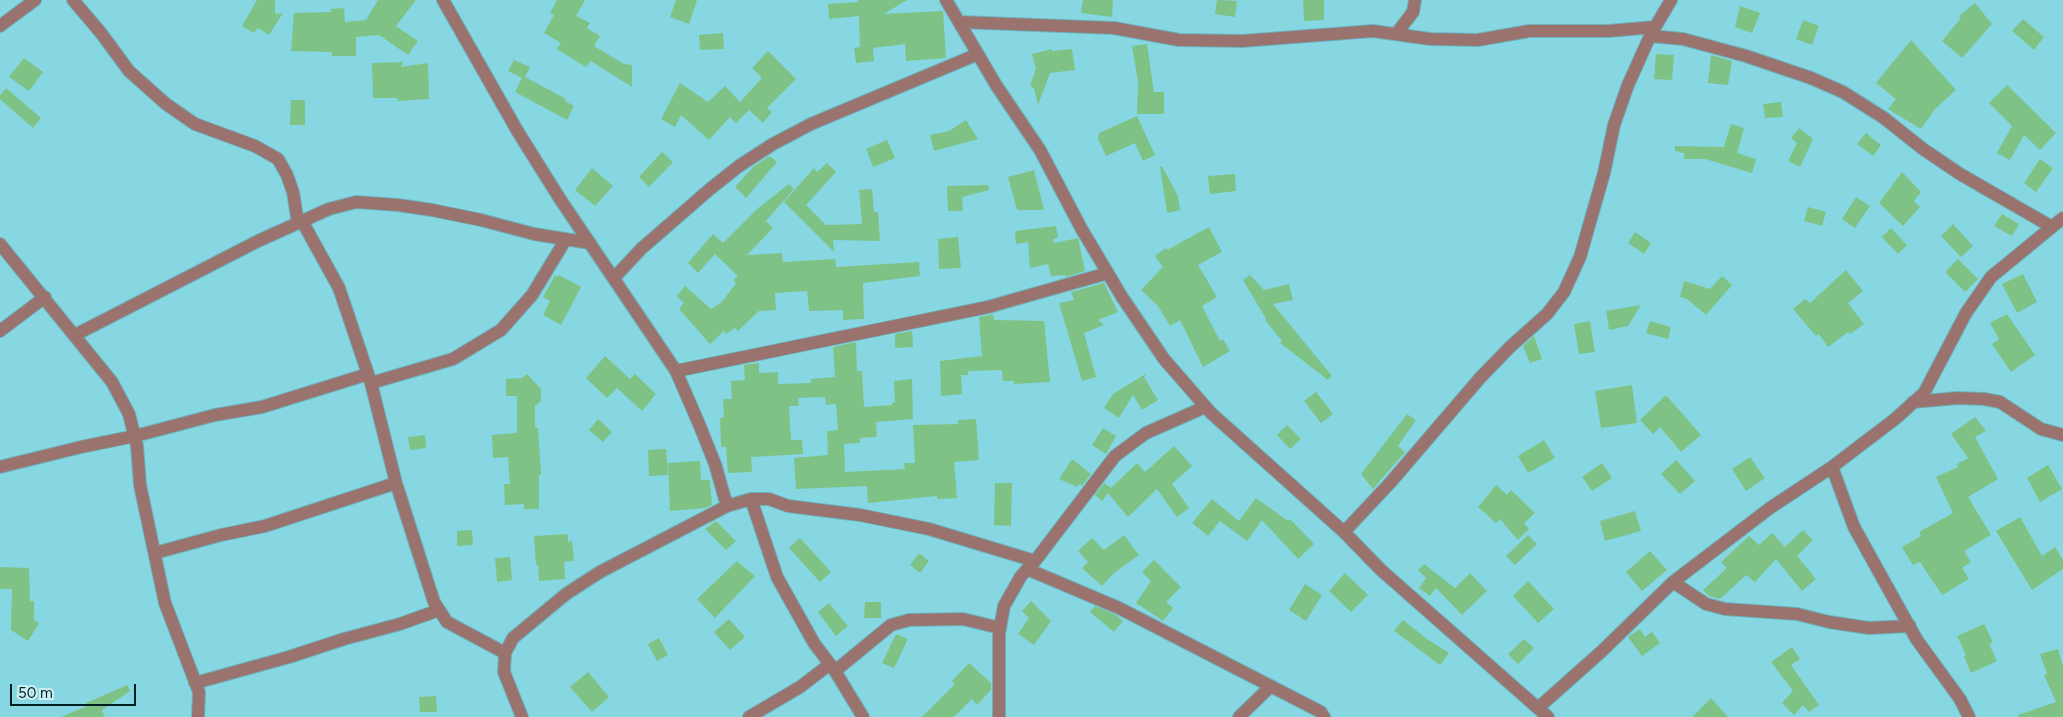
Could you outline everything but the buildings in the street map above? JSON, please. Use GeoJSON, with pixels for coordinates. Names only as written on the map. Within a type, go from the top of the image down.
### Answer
{"type":"FeatureCollection","features":[{"type":"Feature","properties":{"kind":"street"},"geometry":{"type":"LineString","coordinates":[[0,26],[35,0]]}},
{"type":"Feature","properties":{"kind":"street"},"geometry":{"type":"LineString","coordinates":[[73,0],[101,33],[129,71],[166,104],[195,124],[255,146],[278,159],[294,192],[300,222],[339,288],[370,379],[396,483],[434,602],[447,622],[505,653]]}},
{"type":"Feature","properties":{"kind":"street"},"geometry":{"type":"LineString","coordinates":[[443,0],[518,132],[560,199],[676,371],[715,464],[727,506]]}},
{"type":"Feature","properties":{"kind":"street"},"geometry":{"type":"LineString","coordinates":[[946,0],[996,85],[1040,150],[1081,228],[1108,273],[1164,359],[1205,407],[1344,532],[1381,570],[1548,717]]}},
{"type":"Feature","properties":{"kind":"street"},"geometry":{"type":"LineString","coordinates":[[1396,34],[1413,12],[1415,0]]}},
{"type":"Feature","properties":{"kind":"street"},"geometry":{"type":"LineString","coordinates":[[1344,532],[1390,483],[1480,378],[1511,346],[1547,314],[1564,292],[1580,257],[1604,173],[1614,125],[1628,85],[1653,32],[1671,0]]}},
{"type":"Feature","properties":{"kind":"street"},"geometry":{"type":"LineString","coordinates":[[960,22],[1114,28],[1179,40],[1242,41],[1373,30],[1430,39],[1478,40],[1529,31],[1653,32],[1684,38],[1746,56],[1811,78],[1843,92],[1884,118],[1923,149],[1960,174],[2052,226]]}},
{"type":"Feature","properties":{"kind":"street"},"geometry":{"type":"LineString","coordinates":[[614,278],[642,249],[710,189],[739,166],[773,144],[829,116],[978,54]]}},
{"type":"Feature","properties":{"kind":"street"},"geometry":{"type":"LineString","coordinates":[[74,335],[258,241],[329,209],[356,202],[432,210],[534,234],[590,243]]}},
{"type":"Feature","properties":{"kind":"street"},"geometry":{"type":"LineString","coordinates":[[1538,708],[1673,582],[1770,508],[1832,467],[1895,419],[1924,393],[1966,313],[1991,277],[2063,218]]}},
{"type":"Feature","properties":{"kind":"street"},"geometry":{"type":"LineString","coordinates":[[0,467],[81,446],[135,436],[214,415],[262,407],[453,359],[501,330],[532,295],[566,239]]}},
{"type":"Feature","properties":{"kind":"street"},"geometry":{"type":"LineString","coordinates":[[0,244],[45,297],[112,382],[129,414],[135,436],[140,485],[165,603],[199,692],[200,708],[198,717]]}},
{"type":"Feature","properties":{"kind":"street"},"geometry":{"type":"LineString","coordinates":[[676,371],[979,309],[1108,273]]}},
{"type":"Feature","properties":{"kind":"street"},"geometry":{"type":"LineString","coordinates":[[0,331],[45,297]]}},
{"type":"Feature","properties":{"kind":"street"},"geometry":{"type":"LineString","coordinates":[[1914,402],[1958,398],[2000,402],[2041,429],[2063,435]]}},
{"type":"Feature","properties":{"kind":"street"},"geometry":{"type":"LineString","coordinates":[[998,717],[1000,628],[1004,606],[1021,576],[1115,456],[1146,433],[1205,407]]}},
{"type":"Feature","properties":{"kind":"street"},"geometry":{"type":"LineString","coordinates":[[1832,467],[1854,527],[1910,626],[1960,699],[1969,717]]}},
{"type":"Feature","properties":{"kind":"street"},"geometry":{"type":"LineString","coordinates":[[155,554],[220,535],[265,526],[396,483]]}},
{"type":"Feature","properties":{"kind":"street"},"geometry":{"type":"LineString","coordinates":[[750,499],[777,577],[814,643],[833,668],[863,717]]}},
{"type":"Feature","properties":{"kind":"street"},"geometry":{"type":"LineString","coordinates":[[522,717],[504,672],[505,653],[514,638],[566,594],[600,572],[727,506],[750,499],[769,499],[788,506],[860,515],[929,529],[1031,565],[1321,712],[1324,717]]}},
{"type":"Feature","properties":{"kind":"street"},"geometry":{"type":"LineString","coordinates":[[1673,582],[1706,604],[1725,609],[1797,614],[1829,622],[1869,628],[1910,626]]}},
{"type":"Feature","properties":{"kind":"street"},"geometry":{"type":"LineString","coordinates":[[195,682],[289,657],[344,639],[400,624],[439,610]]}},
{"type":"Feature","properties":{"kind":"street"},"geometry":{"type":"LineString","coordinates":[[749,717],[833,668],[892,625],[909,620],[963,619],[1000,628]]}},
{"type":"Feature","properties":{"kind":"street"},"geometry":{"type":"LineString","coordinates":[[1239,717],[1270,686]]}}]}
